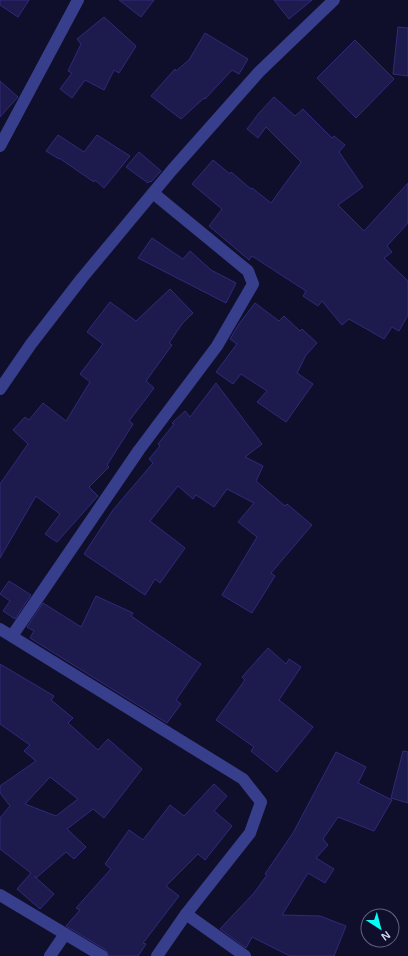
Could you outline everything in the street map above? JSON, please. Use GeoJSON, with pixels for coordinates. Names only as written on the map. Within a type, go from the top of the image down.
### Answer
{"type":"FeatureCollection","features":[{"type":"Feature","properties":{"kind":"street"},"geometry":{"type":"LineString","coordinates":[[0,146],[78,0]]}},
{"type":"Feature","properties":{"kind":"street"},"geometry":{"type":"LineString","coordinates":[[0,389],[31,344],[82,278],[153,193],[259,72],[334,0]]}},
{"type":"Feature","properties":{"kind":"street"},"geometry":{"type":"LineString","coordinates":[[12,636],[139,450],[217,346],[253,284],[248,271],[153,193]]}},
{"type":"Feature","properties":{"kind":"street"},"geometry":{"type":"LineString","coordinates":[[0,629],[243,779],[261,802],[250,833],[186,914],[157,956]]}},
{"type":"Feature","properties":{"kind":"street"},"geometry":{"type":"LineString","coordinates":[[0,895],[102,956]]}},
{"type":"Feature","properties":{"kind":"street"},"geometry":{"type":"LineString","coordinates":[[186,914],[245,956]]}},
{"type":"Feature","properties":{"kind":"street"},"geometry":{"type":"LineString","coordinates":[[50,956],[65,934]]}},
{"type":"Feature","properties":{"kind":"building"},"geometry":{"type":"Polygon","coordinates":[[[0,0],[29,0],[18,17],[0,5],[0,0]]]}},
{"type":"Feature","properties":{"kind":"building"},"geometry":{"type":"Polygon","coordinates":[[[119,0],[154,0],[141,17],[119,0]]]}},
{"type":"Feature","properties":{"kind":"building"},"geometry":{"type":"Polygon","coordinates":[[[274,0],[312,0],[289,19],[274,0]]]}},
{"type":"Feature","properties":{"kind":"building"},"geometry":{"type":"Polygon","coordinates":[[[104,17],[136,46],[119,73],[114,70],[104,90],[85,80],[72,98],[60,89],[72,73],[68,71],[81,44],[77,39],[104,17]]]}},
{"type":"Feature","properties":{"kind":"building"},"geometry":{"type":"Polygon","coordinates":[[[398,27],[408,28],[408,76],[393,74],[398,27]]]}},
{"type":"Feature","properties":{"kind":"building"},"geometry":{"type":"Polygon","coordinates":[[[205,33],[248,59],[239,74],[232,70],[205,99],[204,98],[181,119],[151,96],[175,69],[176,71],[189,60],[205,33]]]}},
{"type":"Feature","properties":{"kind":"building"},"geometry":{"type":"Polygon","coordinates":[[[355,40],[394,79],[356,118],[317,78],[355,40]]]}},
{"type":"Feature","properties":{"kind":"building"},"geometry":{"type":"Polygon","coordinates":[[[0,81],[18,97],[0,117],[0,81]]]}},
{"type":"Feature","properties":{"kind":"building"},"geometry":{"type":"Polygon","coordinates":[[[274,97],[295,116],[303,109],[332,138],[334,136],[345,145],[339,152],[363,187],[338,205],[364,231],[408,183],[408,223],[387,246],[392,252],[384,258],[408,281],[408,315],[399,331],[392,327],[384,339],[349,319],[342,325],[322,301],[318,306],[303,296],[306,291],[252,256],[249,260],[209,226],[222,209],[192,184],[213,160],[271,203],[301,162],[266,127],[258,138],[247,129],[274,97]]]}},
{"type":"Feature","properties":{"kind":"building"},"geometry":{"type":"Polygon","coordinates":[[[58,135],[84,152],[97,135],[130,156],[104,188],[95,180],[94,182],[46,151],[58,135]]]}},
{"type":"Feature","properties":{"kind":"building"},"geometry":{"type":"Polygon","coordinates":[[[139,152],[161,171],[151,182],[150,181],[148,183],[126,167],[139,152]]]}},
{"type":"Feature","properties":{"kind":"building"},"geometry":{"type":"Polygon","coordinates":[[[152,238],[183,259],[190,251],[211,270],[236,283],[226,303],[138,258],[152,238]]]}},
{"type":"Feature","properties":{"kind":"building"},"geometry":{"type":"Polygon","coordinates":[[[170,289],[193,313],[182,324],[169,343],[172,345],[146,381],[154,388],[129,421],[133,424],[107,465],[109,467],[89,487],[98,496],[57,542],[45,534],[60,514],[36,496],[0,558],[0,484],[28,444],[13,430],[25,417],[29,420],[43,403],[66,421],[90,382],[80,374],[103,344],[87,332],[110,302],[136,321],[170,289]]]}},
{"type":"Feature","properties":{"kind":"building"},"geometry":{"type":"Polygon","coordinates":[[[255,303],[279,321],[284,316],[300,331],[302,329],[317,343],[306,355],[297,373],[313,384],[286,422],[257,402],[267,391],[241,374],[233,384],[216,372],[237,344],[230,339],[255,303]]]}},
{"type":"Feature","properties":{"kind":"building"},"geometry":{"type":"Polygon","coordinates":[[[216,383],[262,444],[245,457],[263,466],[256,481],[285,506],[287,504],[312,525],[271,573],[275,576],[252,613],[222,595],[257,537],[238,522],[254,503],[227,489],[214,507],[196,495],[193,499],[178,486],[150,521],[185,548],[160,583],[155,579],[145,595],[84,554],[113,510],[153,463],[149,459],[160,446],[158,444],[174,424],[172,423],[185,411],[190,417],[216,383]]]}},
{"type":"Feature","properties":{"kind":"building"},"geometry":{"type":"Polygon","coordinates":[[[9,581],[31,595],[15,619],[3,611],[10,601],[0,594],[9,581]]]}},
{"type":"Feature","properties":{"kind":"building"},"geometry":{"type":"Polygon","coordinates":[[[96,596],[133,613],[131,616],[201,664],[176,700],[181,704],[167,723],[30,638],[34,631],[27,627],[43,603],[81,627],[96,596]]]}},
{"type":"Feature","properties":{"kind":"building"},"geometry":{"type":"Polygon","coordinates":[[[268,648],[286,664],[289,659],[301,667],[279,700],[313,727],[277,772],[251,751],[254,747],[216,720],[245,680],[242,677],[268,648]]]}},
{"type":"Feature","properties":{"kind":"building"},"geometry":{"type":"Polygon","coordinates":[[[0,664],[54,696],[51,700],[73,718],[68,723],[98,750],[108,739],[142,769],[104,818],[93,809],[67,829],[86,847],[74,859],[66,852],[36,878],[54,894],[40,909],[17,889],[31,873],[0,849],[0,818],[10,806],[0,793],[0,786],[36,761],[24,751],[30,745],[0,724],[0,664]],[[50,777],[25,804],[56,816],[78,799],[50,777]]]}},
{"type":"Feature","properties":{"kind":"building"},"geometry":{"type":"Polygon","coordinates":[[[403,751],[408,752],[408,803],[391,798],[403,751]]]}},
{"type":"Feature","properties":{"kind":"building"},"geometry":{"type":"Polygon","coordinates":[[[336,752],[366,767],[358,783],[392,800],[374,831],[338,817],[323,839],[328,845],[316,858],[334,869],[325,883],[308,873],[282,915],[320,916],[346,926],[334,956],[290,956],[252,937],[246,948],[220,929],[254,893],[267,875],[265,874],[293,833],[336,752]]]}},
{"type":"Feature","properties":{"kind":"building"},"geometry":{"type":"Polygon","coordinates":[[[214,784],[227,796],[214,811],[232,826],[205,860],[198,854],[166,886],[179,896],[143,943],[146,944],[138,956],[109,956],[106,950],[66,926],[80,910],[76,908],[111,869],[105,864],[129,830],[143,840],[170,805],[184,816],[214,784]]]}}]}
